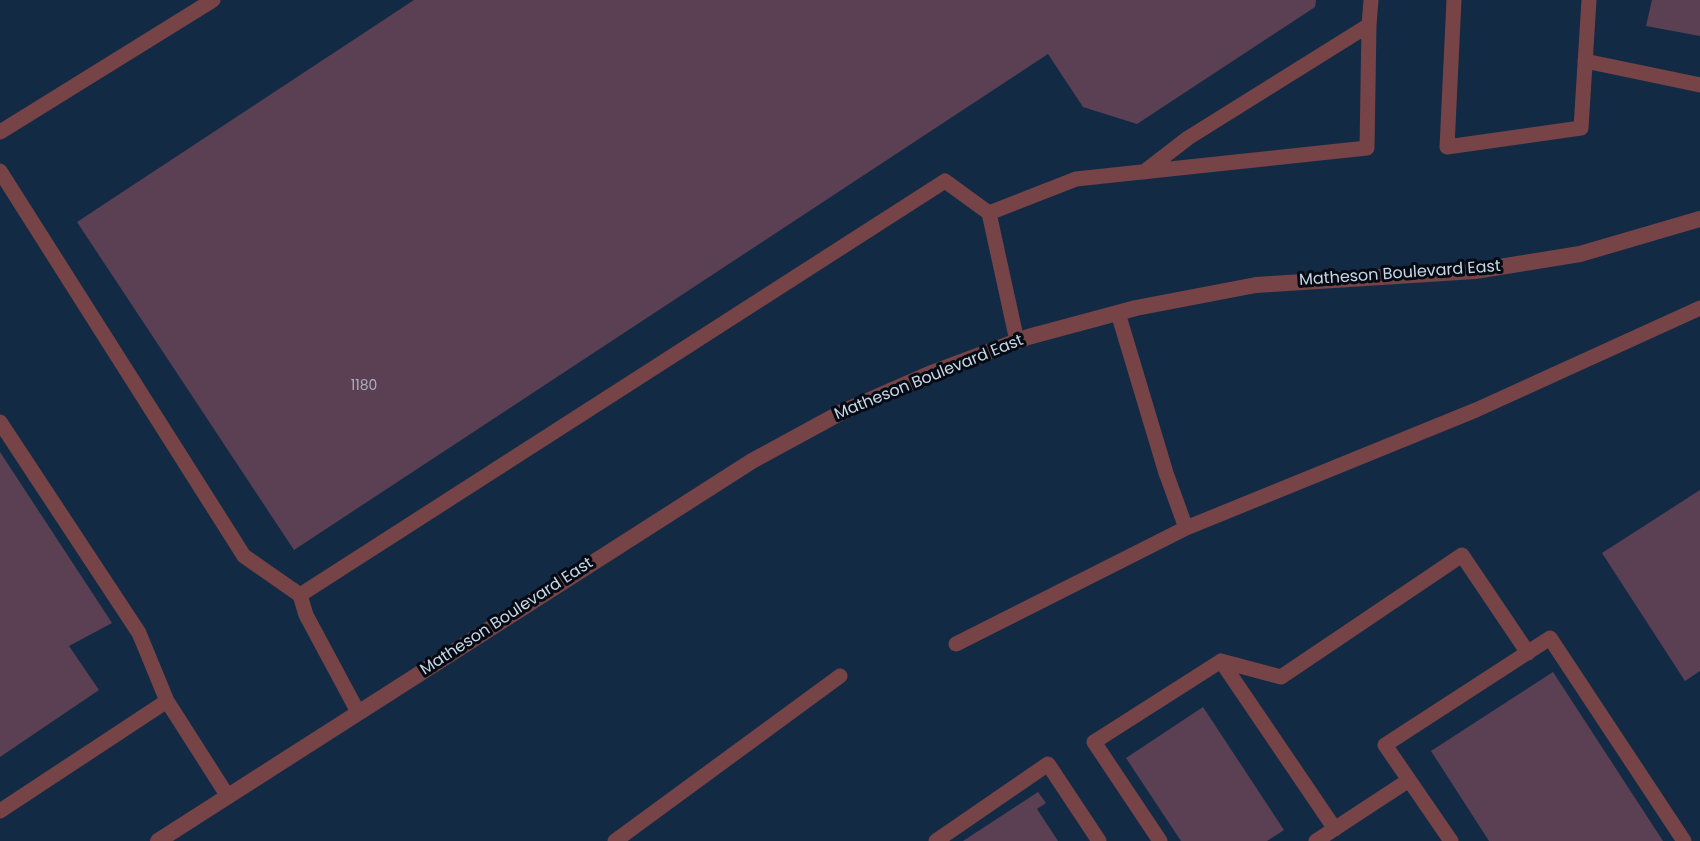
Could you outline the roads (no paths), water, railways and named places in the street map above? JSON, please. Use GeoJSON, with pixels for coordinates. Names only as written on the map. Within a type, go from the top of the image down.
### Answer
{"type":"FeatureCollection","features":[{"type":"Feature","properties":{"kind":"street","name":"Matheson Boulevard East"},"geometry":{"type":"LineString","coordinates":[[158,841],[752,461],[842,412],[929,374],[1017,341],[1118,313],[1256,285],[1475,271],[1580,255],[1700,219]]}},
{"type":"Feature","properties":{"kind":"lane"},"geometry":{"type":"LineString","coordinates":[[0,132],[213,0]]}},
{"type":"Feature","properties":{"kind":"lane"},"geometry":{"type":"LineString","coordinates":[[989,213],[1076,179],[1367,148],[1371,0]]}},
{"type":"Feature","properties":{"kind":"lane"},"geometry":{"type":"LineString","coordinates":[[1454,0],[1447,147],[1581,128],[1589,0]]}},
{"type":"Feature","properties":{"kind":"lane"},"geometry":{"type":"LineString","coordinates":[[1144,172],[1188,138],[1369,25]]}},
{"type":"Feature","properties":{"kind":"lane"},"geometry":{"type":"LineString","coordinates":[[1586,61],[1700,86]]}},
{"type":"Feature","properties":{"kind":"lane"},"geometry":{"type":"LineString","coordinates":[[0,171],[244,556],[300,595],[306,615],[358,712]]}},
{"type":"Feature","properties":{"kind":"lane"},"geometry":{"type":"LineString","coordinates":[[300,595],[945,181],[989,213],[1017,341]]}},
{"type":"Feature","properties":{"kind":"lane"},"geometry":{"type":"LineString","coordinates":[[956,645],[1186,528],[1476,410],[1700,308]]}},
{"type":"Feature","properties":{"kind":"lane"},"geometry":{"type":"LineString","coordinates":[[1118,313],[1166,473],[1186,528]]}},
{"type":"Feature","properties":{"kind":"lane"},"geometry":{"type":"LineString","coordinates":[[0,422],[139,633],[167,701],[227,795]]}},
{"type":"Feature","properties":{"kind":"lane"},"geometry":{"type":"LineString","coordinates":[[1160,841],[1094,742],[1221,661],[1281,677],[1462,555],[1527,653]]}},
{"type":"Feature","properties":{"kind":"lane"},"geometry":{"type":"LineString","coordinates":[[1451,841],[1385,745],[1550,638],[1684,841]]}},
{"type":"Feature","properties":{"kind":"lane"},"geometry":{"type":"LineString","coordinates":[[1221,661],[1335,829]]}},
{"type":"Feature","properties":{"kind":"lane"},"geometry":{"type":"LineString","coordinates":[[615,841],[840,676]]}},
{"type":"Feature","properties":{"kind":"lane"},"geometry":{"type":"LineString","coordinates":[[0,811],[167,701]]}},
{"type":"Feature","properties":{"kind":"lane"},"geometry":{"type":"LineString","coordinates":[[936,841],[1048,764],[1099,841]]}},
{"type":"Feature","properties":{"kind":"lane"},"geometry":{"type":"LineString","coordinates":[[1316,841],[1409,780]]}}]}
